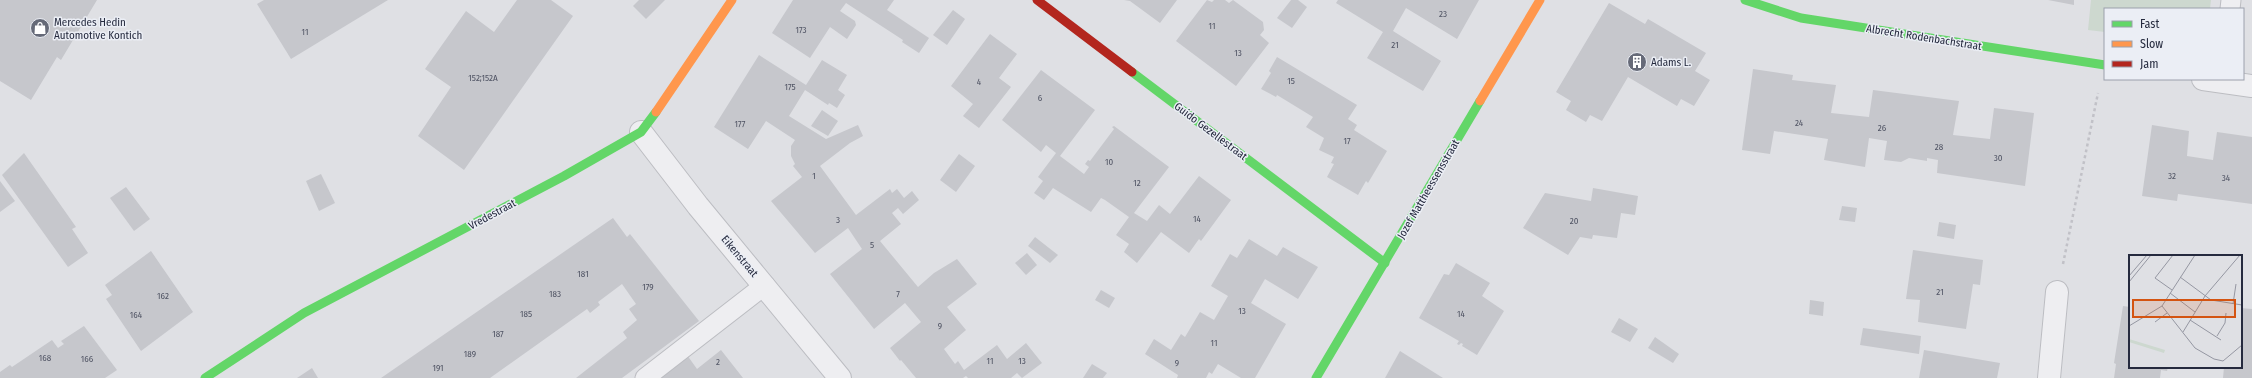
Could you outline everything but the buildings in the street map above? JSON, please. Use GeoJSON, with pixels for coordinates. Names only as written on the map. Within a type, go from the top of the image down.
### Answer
{"type":"FeatureCollection","features":[{"type":"Feature","properties":{"kind":"street","name":"Vredestraat"},"geometry":{"type":"LineString","coordinates":[[205,378],[304,313],[564,176],[641,132],[662,105],[732,0]]}},
{"type":"Feature","properties":{"kind":"street","name":"Guido Gezellestraat"},"geometry":{"type":"LineString","coordinates":[[1037,0],[1385,263]]}},
{"type":"Feature","properties":{"kind":"street","name":"Jozef Mattheessensstraat"},"geometry":{"type":"LineString","coordinates":[[1316,378],[1367,289],[1385,263],[1491,79],[1540,0]]}},
{"type":"Feature","properties":{"kind":"street","name":"Albrecht Rodenbachstraat"},"geometry":{"type":"LineString","coordinates":[[1745,0],[1801,18],[2104,65]]}},
{"type":"Feature","properties":{"kind":"street"},"geometry":{"type":"LineString","coordinates":[[2214,80],[2252,86]]}},
{"type":"Feature","properties":{"kind":"street","name":"Eikenstraat"},"geometry":{"type":"LineString","coordinates":[[641,132],[698,206],[765,285],[840,378]]}},
{"type":"Feature","properties":{"kind":"street"},"geometry":{"type":"LineString","coordinates":[[2049,378],[2057,292]]}},
{"type":"Feature","properties":{"kind":"lane"},"geometry":{"type":"LineString","coordinates":[[645,378],[765,285]]}},
{"type":"Feature","properties":{"kind":"path"},"geometry":{"type":"LineString","coordinates":[[2057,292],[2104,65]]}},
{"type":"Feature","properties":{"kind":"shaded area"},"geometry":{"type":"Polygon","coordinates":[[[2091,0],[2211,0],[2210,8],[2104,8],[2104,32],[2088,30],[2091,0]]]}},
{"type":"Feature","properties":{"kind":"traffic: fast"},"geometry":{"type":"LineString","coordinates":[[1745,0],[1801,18],[2104,65]]}},
{"type":"Feature","properties":{"kind":"traffic: fast"},"geometry":{"type":"LineString","coordinates":[[1132,72],[1385,263]]}},
{"type":"Feature","properties":{"kind":"traffic: fast"},"geometry":{"type":"LineString","coordinates":[[1316,378],[1480,101]]}},
{"type":"Feature","properties":{"kind":"traffic: fast"},"geometry":{"type":"LineString","coordinates":[[205,378],[304,313],[564,176],[641,132],[656,112]]}},
{"type":"Feature","properties":{"kind":"traffic: slow"},"geometry":{"type":"LineString","coordinates":[[656,112],[732,0]]}},
{"type":"Feature","properties":{"kind":"traffic: slow"},"geometry":{"type":"LineString","coordinates":[[1480,101],[1540,0]]}},
{"type":"Feature","properties":{"kind":"traffic: jam"},"geometry":{"type":"LineString","coordinates":[[1037,0],[1132,72]]}},
{"type":"Feature","properties":{"kind":"place","name":"Mercedes Hedin Automotive Kontich"},"geometry":{"type":"Point","coordinates":[40,28]}},
{"type":"Feature","properties":{"kind":"place","name":"Adams L."},"geometry":{"type":"Point","coordinates":[1637,62]}}]}
